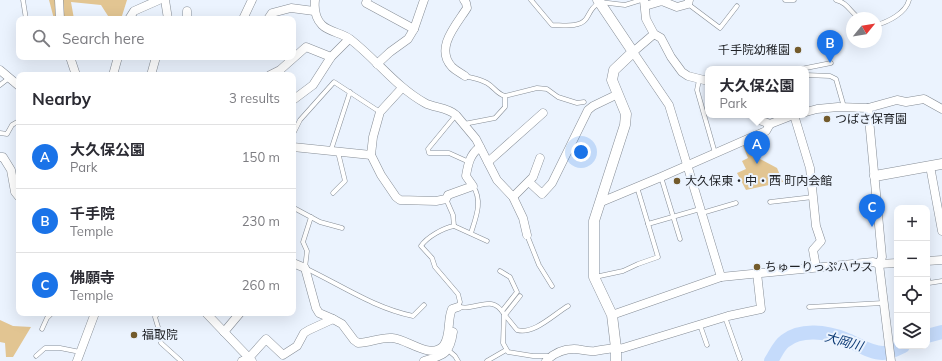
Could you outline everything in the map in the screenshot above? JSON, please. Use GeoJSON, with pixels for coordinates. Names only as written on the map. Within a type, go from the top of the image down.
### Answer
{"type":"FeatureCollection","features":[{"type":"Feature","properties":{"kind":"street"},"geometry":{"type":"LineString","coordinates":[[59,0],[60,16]]}},
{"type":"Feature","properties":{"kind":"street"},"geometry":{"type":"LineString","coordinates":[[131,16],[134,10],[158,0]]}},
{"type":"Feature","properties":{"kind":"street"},"geometry":{"type":"LineString","coordinates":[[165,0],[168,16]]}},
{"type":"Feature","properties":{"kind":"street"},"geometry":{"type":"LineString","coordinates":[[244,16],[252,0]]}},
{"type":"Feature","properties":{"kind":"street"},"geometry":{"type":"LineString","coordinates":[[315,0],[314,11],[322,26],[349,38],[402,88],[426,103],[452,111],[456,114],[476,139],[497,180],[513,196],[523,218],[527,235]]}},
{"type":"Feature","properties":{"kind":"street"},"geometry":{"type":"LineString","coordinates":[[366,0],[366,3],[414,29]]}},
{"type":"Feature","properties":{"kind":"street"},"geometry":{"type":"LineString","coordinates":[[377,64],[408,39],[414,29],[424,0]]}},
{"type":"Feature","properties":{"kind":"street"},"geometry":{"type":"LineString","coordinates":[[464,0],[467,8],[446,42],[445,55],[451,66],[465,76]]}},
{"type":"Feature","properties":{"kind":"street"},"geometry":{"type":"LineString","coordinates":[[599,1],[669,105],[721,277]]}},
{"type":"Feature","properties":{"kind":"street"},"geometry":{"type":"LineString","coordinates":[[688,2],[677,7],[662,1],[643,2],[646,19],[654,34],[661,38],[671,57],[682,72],[688,76],[705,81]]}},
{"type":"Feature","properties":{"kind":"street"},"geometry":{"type":"LineString","coordinates":[[270,16],[272,13],[291,8],[314,11]]}},
{"type":"Feature","properties":{"kind":"street"},"geometry":{"type":"LineString","coordinates":[[616,356],[612,315],[594,277],[594,221],[625,125],[626,114],[612,80],[614,70],[654,34]]}},
{"type":"Feature","properties":{"kind":"street"},"geometry":{"type":"LineString","coordinates":[[296,98],[313,85],[331,57],[349,38]]}},
{"type":"Feature","properties":{"kind":"street"},"geometry":{"type":"LineString","coordinates":[[296,56],[306,47],[331,57]]}},
{"type":"Feature","properties":{"kind":"street"},"geometry":{"type":"LineString","coordinates":[[71,60],[75,72]]}},
{"type":"Feature","properties":{"kind":"street"},"geometry":{"type":"LineString","coordinates":[[114,72],[117,60]]}},
{"type":"Feature","properties":{"kind":"street"},"geometry":{"type":"LineString","coordinates":[[152,72],[155,60]]}},
{"type":"Feature","properties":{"kind":"street"},"geometry":{"type":"LineString","coordinates":[[276,72],[291,60]]}},
{"type":"Feature","properties":{"kind":"street"},"geometry":{"type":"LineString","coordinates":[[0,70],[16,84]]}},
{"type":"Feature","properties":{"kind":"street"},"geometry":{"type":"LineString","coordinates":[[402,88],[380,112],[373,137],[371,155],[381,175],[396,197],[400,200],[421,201],[446,199],[448,195],[473,186],[466,176],[473,152],[480,147]]}},
{"type":"Feature","properties":{"kind":"street"},"geometry":{"type":"LineString","coordinates":[[529,182],[542,194],[548,189],[555,178],[588,110],[618,94]]}},
{"type":"Feature","properties":{"kind":"street"},"geometry":{"type":"LineString","coordinates":[[809,111],[817,109],[844,107],[868,108],[897,100],[906,102],[924,99],[942,109]]}},
{"type":"Feature","properties":{"kind":"street"},"geometry":{"type":"LineString","coordinates":[[868,108],[882,257],[879,264],[891,361]]}},
{"type":"Feature","properties":{"kind":"street"},"geometry":{"type":"LineString","coordinates":[[488,162],[542,113]]}},
{"type":"Feature","properties":{"kind":"street"},"geometry":{"type":"LineString","coordinates":[[760,118],[762,121],[770,124]]}},
{"type":"Feature","properties":{"kind":"street"},"geometry":{"type":"LineString","coordinates":[[601,202],[766,131],[770,124],[786,118]]}},
{"type":"Feature","properties":{"kind":"street"},"geometry":{"type":"LineString","coordinates":[[795,118],[810,168],[816,226],[821,241],[813,250],[816,267]]}},
{"type":"Feature","properties":{"kind":"street"},"geometry":{"type":"LineString","coordinates":[[296,147],[371,155]]}},
{"type":"Feature","properties":{"kind":"street"},"geometry":{"type":"LineString","coordinates":[[0,157],[3,158],[11,170],[16,193]]}},
{"type":"Feature","properties":{"kind":"street"},"geometry":{"type":"LineString","coordinates":[[513,196],[533,178],[540,158]]}},
{"type":"Feature","properties":{"kind":"street"},"geometry":{"type":"LineString","coordinates":[[875,176],[942,164]]}},
{"type":"Feature","properties":{"kind":"street"},"geometry":{"type":"LineString","coordinates":[[930,166],[942,231]]}},
{"type":"Feature","properties":{"kind":"street"},"geometry":{"type":"LineString","coordinates":[[930,261],[942,260]]}},
{"type":"Feature","properties":{"kind":"street"},"geometry":{"type":"LineString","coordinates":[[612,315],[721,277],[873,262],[879,264],[894,263]]}},
{"type":"Feature","properties":{"kind":"street"},"geometry":{"type":"LineString","coordinates":[[296,264],[305,268],[316,308],[319,313],[342,324],[358,343],[392,338],[426,352],[433,353],[445,344],[448,333],[449,316],[452,309],[458,307]]}},
{"type":"Feature","properties":{"kind":"street"},"geometry":{"type":"LineString","coordinates":[[616,356],[623,348],[725,316],[761,309],[757,273]]}},
{"type":"Feature","properties":{"kind":"street"},"geometry":{"type":"LineString","coordinates":[[424,361],[436,359],[448,350],[453,333],[453,317],[458,307]]}},
{"type":"Feature","properties":{"kind":"street"},"geometry":{"type":"LineString","coordinates":[[77,361],[94,316]]}},
{"type":"Feature","properties":{"kind":"street"},"geometry":{"type":"LineString","coordinates":[[209,316],[248,360],[266,340],[283,355],[297,346],[304,334],[309,330],[333,319]]}},
{"type":"Feature","properties":{"kind":"street"},"geometry":{"type":"LineString","coordinates":[[224,332],[237,316]]}},
{"type":"Feature","properties":{"kind":"street"},"geometry":{"type":"LineString","coordinates":[[548,358],[573,349],[594,351],[616,356]]}},
{"type":"Feature","properties":{"kind":"lane"},"geometry":{"type":"LineString","coordinates":[[23,0],[26,16]]}},
{"type":"Feature","properties":{"kind":"lane"},"geometry":{"type":"LineString","coordinates":[[531,0],[552,24],[583,23],[592,7],[599,1],[625,6],[643,2]]}},
{"type":"Feature","properties":{"kind":"lane"},"geometry":{"type":"LineString","coordinates":[[784,0],[794,0]]}},
{"type":"Feature","properties":{"kind":"lane"},"geometry":{"type":"LineString","coordinates":[[836,0],[848,6],[852,12]]}},
{"type":"Feature","properties":{"kind":"lane"},"geometry":{"type":"LineString","coordinates":[[882,24],[908,6],[909,0]]}},
{"type":"Feature","properties":{"kind":"lane"},"geometry":{"type":"LineString","coordinates":[[688,2],[720,28],[737,6]]}},
{"type":"Feature","properties":{"kind":"lane"},"geometry":{"type":"LineString","coordinates":[[809,67],[831,63]]}},
{"type":"Feature","properties":{"kind":"lane"},"geometry":{"type":"LineString","coordinates":[[809,75],[830,76],[836,79],[844,107]]}},
{"type":"Feature","properties":{"kind":"lane"},"geometry":{"type":"LineString","coordinates":[[465,76],[487,83],[500,95],[505,96],[531,89],[542,88],[547,89],[558,97],[577,103],[584,102]]}},
{"type":"Feature","properties":{"kind":"lane"},"geometry":{"type":"LineString","coordinates":[[0,84],[9,78]]}},
{"type":"Feature","properties":{"kind":"lane"},"geometry":{"type":"LineString","coordinates":[[699,80],[697,90],[715,153]]}},
{"type":"Feature","properties":{"kind":"lane"},"geometry":{"type":"LineString","coordinates":[[296,128],[300,120],[334,82],[380,112]]}},
{"type":"Feature","properties":{"kind":"lane"},"geometry":{"type":"LineString","coordinates":[[333,193],[345,181],[334,152],[350,92]]}},
{"type":"Feature","properties":{"kind":"lane"},"geometry":{"type":"LineString","coordinates":[[464,124],[495,118],[505,107],[505,96]]}},
{"type":"Feature","properties":{"kind":"lane"},"geometry":{"type":"LineString","coordinates":[[456,114],[428,149],[429,153],[450,153],[469,162]]}},
{"type":"Feature","properties":{"kind":"lane"},"geometry":{"type":"LineString","coordinates":[[0,133],[7,134],[12,125],[16,123]]}},
{"type":"Feature","properties":{"kind":"lane"},"geometry":{"type":"LineString","coordinates":[[661,177],[680,239]]}},
{"type":"Feature","properties":{"kind":"lane"},"geometry":{"type":"LineString","coordinates":[[471,233],[479,200],[478,194],[473,186]]}},
{"type":"Feature","properties":{"kind":"lane"},"geometry":{"type":"LineString","coordinates":[[594,277],[623,271],[658,257],[637,187]]}},
{"type":"Feature","properties":{"kind":"lane"},"geometry":{"type":"LineString","coordinates":[[770,202],[813,197]]}},
{"type":"Feature","properties":{"kind":"lane"},"geometry":{"type":"LineString","coordinates":[[446,199],[453,215],[454,226]]}},
{"type":"Feature","properties":{"kind":"lane"},"geometry":{"type":"LineString","coordinates":[[648,224],[673,216],[736,203]]}},
{"type":"Feature","properties":{"kind":"lane"},"geometry":{"type":"LineString","coordinates":[[296,209],[320,222],[342,228]]}},
{"type":"Feature","properties":{"kind":"lane"},"geometry":{"type":"LineString","coordinates":[[311,217],[303,242],[307,251],[305,268],[342,288],[399,313],[413,316],[424,305]]}},
{"type":"Feature","properties":{"kind":"lane"},"geometry":{"type":"LineString","coordinates":[[487,241],[454,226],[449,227],[431,237],[423,242],[421,246],[432,258],[435,267],[458,294],[460,302],[458,307],[471,307],[483,304],[495,305],[504,313],[518,330],[525,331],[541,325],[568,306]]}},
{"type":"Feature","properties":{"kind":"lane"},"geometry":{"type":"LineString","coordinates":[[527,235],[539,265],[552,286]]}},
{"type":"Feature","properties":{"kind":"lane"},"geometry":{"type":"LineString","coordinates":[[500,271],[510,277],[517,292],[504,313],[503,342],[506,350],[508,352],[548,358]]}},
{"type":"Feature","properties":{"kind":"lane"},"geometry":{"type":"LineString","coordinates":[[927,277],[929,283],[942,281]]}},
{"type":"Feature","properties":{"kind":"lane"},"geometry":{"type":"LineString","coordinates":[[504,313],[520,296]]}},
{"type":"Feature","properties":{"kind":"lane"},"geometry":{"type":"LineString","coordinates":[[809,307],[883,303]]}},
{"type":"Feature","properties":{"kind":"lane"},"geometry":{"type":"LineString","coordinates":[[42,329],[49,316]]}},
{"type":"Feature","properties":{"kind":"lane"},"geometry":{"type":"LineString","coordinates":[[155,316],[160,340],[181,361]]}},
{"type":"Feature","properties":{"kind":"lane"},"geometry":{"type":"LineString","coordinates":[[725,316],[740,360]]}},
{"type":"Feature","properties":{"kind":"lane"},"geometry":{"type":"LineString","coordinates":[[700,324],[707,345]]}},
{"type":"Feature","properties":{"kind":"lane"},"geometry":{"type":"LineString","coordinates":[[36,356],[45,348],[60,348],[80,352]]}},
{"type":"Feature","properties":{"kind":"lane"},"geometry":{"type":"LineString","coordinates":[[448,350],[458,361]]}},
{"type":"Feature","properties":{"kind":"lane"},"geometry":{"type":"LineString","coordinates":[[487,361],[506,350]]}},
{"type":"Feature","properties":{"kind":"shaded area"},"geometry":{"type":"Polygon","coordinates":[[[49,0],[127,0],[122,16],[108,16],[101,5],[71,2],[73,16],[53,16],[49,0]]]}},
{"type":"Feature","properties":{"kind":"shaded area"},"geometry":{"type":"Polygon","coordinates":[[[755,141],[760,159],[777,168],[783,182],[746,190],[737,173],[746,169],[742,161],[748,158],[743,146],[755,141]]]}},
{"type":"Feature","properties":{"kind":"shaded area"},"geometry":{"type":"Polygon","coordinates":[[[0,320],[13,326],[31,327],[13,357],[6,357],[5,343],[0,342],[0,320]]]}},
{"type":"Feature","properties":{"kind":"waterway","name":"大岡川"},"geometry":{"type":"LineString","coordinates":[[771,361],[785,341],[799,334],[814,332],[838,337],[878,353],[897,349]]}},
{"type":"Feature","properties":{"kind":"waterway","name":"大岡川"},"geometry":{"type":"LineString","coordinates":[[930,335],[942,332]]}},
{"type":"Feature","properties":{"kind":"place","name":"千手院幼稚園"},"geometry":{"type":"Point","coordinates":[798,50]}},
{"type":"Feature","properties":{"kind":"place","name":"千手院"},"geometry":{"type":"Point","coordinates":[830,63]}},
{"type":"Feature","properties":{"kind":"place","name":"つばさ保育園"},"geometry":{"type":"Point","coordinates":[827,119]}},
{"type":"Feature","properties":{"kind":"place","name":"大久保公園"},"geometry":{"type":"Point","coordinates":[757,164]}},
{"type":"Feature","properties":{"kind":"place","name":"大久保東・中・西 町内会館"},"geometry":{"type":"Point","coordinates":[677,181]}},
{"type":"Feature","properties":{"kind":"place","name":"佛願寺"},"geometry":{"type":"Point","coordinates":[872,227]}},
{"type":"Feature","properties":{"kind":"place","name":"ちゅーりっぷハウス"},"geometry":{"type":"Point","coordinates":[757,267]}},
{"type":"Feature","properties":{"kind":"place","name":"福取院"},"geometry":{"type":"Point","coordinates":[134,335]}}]}
